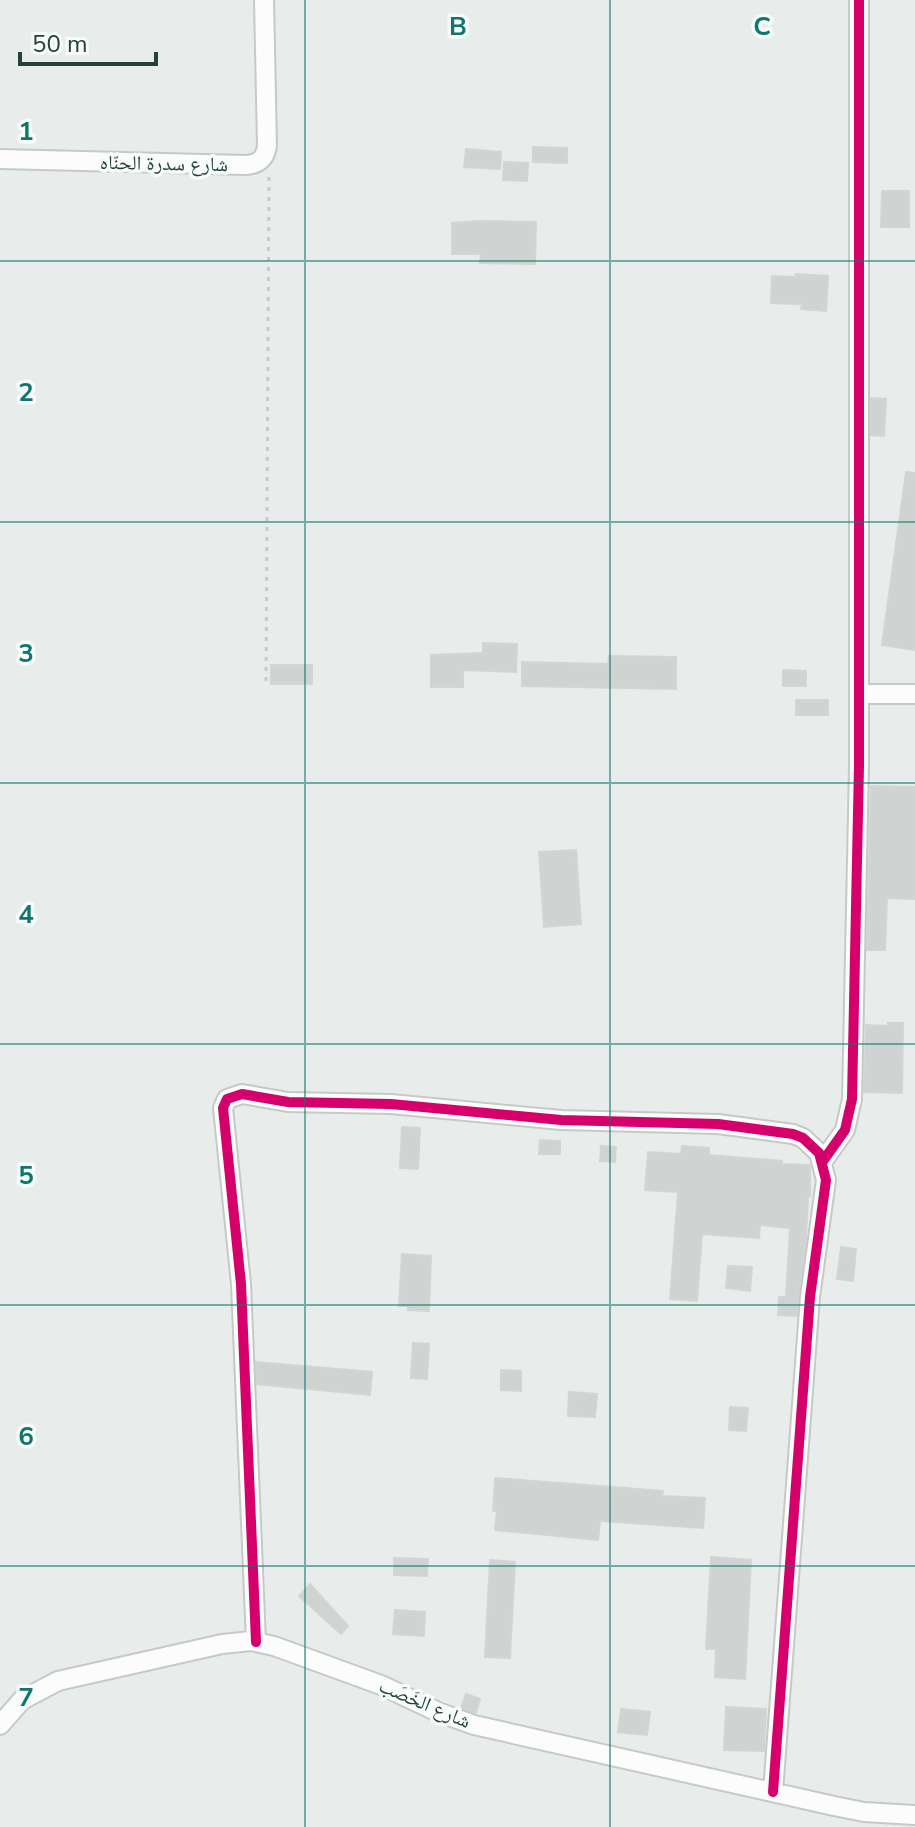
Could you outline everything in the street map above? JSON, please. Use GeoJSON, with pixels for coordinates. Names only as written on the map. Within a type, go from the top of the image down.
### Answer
{"type":"FeatureCollection","features":[{"type":"Feature","properties":{"kind":"street"},"geometry":{"type":"LineString","coordinates":[[264,0],[266,152]]}},
{"type":"Feature","properties":{"kind":"street"},"geometry":{"type":"LineString","coordinates":[[823,1161],[845,1130],[852,1099],[859,694],[859,0]]}},
{"type":"Feature","properties":{"kind":"street","name":"شارع سدرة الحنّاه"},"geometry":{"type":"LineString","coordinates":[[0,159],[246,165],[258,162],[266,152]]}},
{"type":"Feature","properties":{"kind":"street"},"geometry":{"type":"LineString","coordinates":[[859,694],[915,694]]}},
{"type":"Feature","properties":{"kind":"street"},"geometry":{"type":"LineString","coordinates":[[256,1642],[241,1284],[223,1108],[227,1099],[242,1094],[288,1102],[391,1104],[561,1120],[718,1124],[793,1134],[812,1145],[823,1161],[826,1180],[810,1297],[773,1792]]}},
{"type":"Feature","properties":{"kind":"street","name":"شارع الخَصَب"},"geometry":{"type":"LineString","coordinates":[[0,1725],[22,1700],[58,1681],[236,1641],[256,1642],[381,1685],[474,1725],[894,1821],[915,1815]]}},
{"type":"Feature","properties":{"kind":"path"},"geometry":{"type":"LineString","coordinates":[[266,152],[269,176],[266,681]]}},
{"type":"Feature","properties":{"kind":"building"},"geometry":{"type":"Polygon","coordinates":[[[533,147],[567,148],[567,163],[533,162],[533,147]]]}},
{"type":"Feature","properties":{"kind":"building"},"geometry":{"type":"Polygon","coordinates":[[[466,149],[501,152],[500,169],[464,167],[466,149]]]}},
{"type":"Feature","properties":{"kind":"building"},"geometry":{"type":"Polygon","coordinates":[[[504,162],[528,163],[527,181],[503,180],[504,162]]]}},
{"type":"Feature","properties":{"kind":"building"},"geometry":{"type":"Polygon","coordinates":[[[882,191],[909,191],[909,227],[881,227],[882,191]]]}},
{"type":"Feature","properties":{"kind":"building"},"geometry":{"type":"Polygon","coordinates":[[[536,222],[535,264],[480,263],[481,254],[452,254],[452,223],[536,222]]]}},
{"type":"Feature","properties":{"kind":"building"},"geometry":{"type":"Polygon","coordinates":[[[796,274],[828,276],[826,311],[801,309],[802,304],[771,303],[772,276],[796,277],[796,274]]]}},
{"type":"Feature","properties":{"kind":"building"},"geometry":{"type":"Polygon","coordinates":[[[871,398],[886,399],[884,436],[871,435],[871,398]]]}},
{"type":"Feature","properties":{"kind":"building"},"geometry":{"type":"Polygon","coordinates":[[[906,472],[915,473],[915,650],[882,645],[906,472]]]}},
{"type":"Feature","properties":{"kind":"building"},"geometry":{"type":"Polygon","coordinates":[[[483,643],[517,644],[516,672],[463,670],[463,687],[431,687],[431,655],[483,653],[483,643]]]}},
{"type":"Feature","properties":{"kind":"building"},"geometry":{"type":"Polygon","coordinates":[[[609,656],[676,657],[676,689],[522,686],[522,662],[608,664],[609,656]]]}},
{"type":"Feature","properties":{"kind":"building"},"geometry":{"type":"Polygon","coordinates":[[[271,665],[312,665],[312,684],[271,684],[271,665]]]}},
{"type":"Feature","properties":{"kind":"building"},"geometry":{"type":"Polygon","coordinates":[[[783,670],[806,671],[806,686],[783,686],[783,670]]]}},
{"type":"Feature","properties":{"kind":"building"},"geometry":{"type":"Polygon","coordinates":[[[796,700],[828,700],[828,715],[796,715],[796,700]]]}},
{"type":"Feature","properties":{"kind":"building"},"geometry":{"type":"Polygon","coordinates":[[[871,786],[915,787],[915,899],[887,898],[885,950],[867,950],[871,786]]]}},
{"type":"Feature","properties":{"kind":"building"},"geometry":{"type":"Polygon","coordinates":[[[576,850],[581,924],[544,927],[539,852],[576,850]]]}},
{"type":"Feature","properties":{"kind":"building"},"geometry":{"type":"Polygon","coordinates":[[[888,1023],[903,1023],[902,1093],[864,1092],[866,1025],[888,1026],[888,1023]]]}},
{"type":"Feature","properties":{"kind":"building"},"geometry":{"type":"Polygon","coordinates":[[[402,1127],[420,1128],[418,1169],[400,1168],[402,1127]]]}},
{"type":"Feature","properties":{"kind":"building"},"geometry":{"type":"Polygon","coordinates":[[[540,1140],[560,1141],[560,1154],[539,1154],[540,1140]]]}},
{"type":"Feature","properties":{"kind":"building"},"geometry":{"type":"Polygon","coordinates":[[[601,1146],[616,1147],[615,1162],[600,1161],[601,1146]]]}},
{"type":"Feature","properties":{"kind":"building"},"geometry":{"type":"Polygon","coordinates":[[[682,1146],[709,1148],[709,1155],[810,1165],[810,1196],[797,1316],[778,1315],[779,1297],[786,1297],[790,1228],[760,1225],[759,1238],[702,1234],[697,1301],[670,1299],[678,1192],[645,1190],[648,1152],[681,1154],[682,1146]]]}},
{"type":"Feature","properties":{"kind":"building"},"geometry":{"type":"Polygon","coordinates":[[[841,1247],[856,1249],[853,1281],[837,1279],[841,1247]]]}},
{"type":"Feature","properties":{"kind":"building"},"geometry":{"type":"Polygon","coordinates":[[[402,1254],[431,1256],[429,1311],[408,1310],[408,1306],[399,1306],[402,1254]]]}},
{"type":"Feature","properties":{"kind":"building"},"geometry":{"type":"Polygon","coordinates":[[[728,1266],[752,1267],[750,1291],[726,1288],[728,1266]]]}},
{"type":"Feature","properties":{"kind":"building"},"geometry":{"type":"Polygon","coordinates":[[[413,1343],[429,1344],[427,1379],[411,1378],[413,1343]]]}},
{"type":"Feature","properties":{"kind":"building"},"geometry":{"type":"Polygon","coordinates":[[[256,1362],[372,1372],[370,1395],[257,1384],[256,1362]]]}},
{"type":"Feature","properties":{"kind":"building"},"geometry":{"type":"Polygon","coordinates":[[[501,1370],[521,1371],[521,1391],[501,1390],[501,1370]]]}},
{"type":"Feature","properties":{"kind":"building"},"geometry":{"type":"Polygon","coordinates":[[[569,1392],[597,1394],[595,1417],[568,1416],[569,1392]]]}},
{"type":"Feature","properties":{"kind":"building"},"geometry":{"type":"Polygon","coordinates":[[[730,1407],[748,1408],[746,1431],[729,1430],[730,1407]]]}},
{"type":"Feature","properties":{"kind":"building"},"geometry":{"type":"Polygon","coordinates":[[[495,1478],[663,1491],[662,1496],[705,1498],[703,1528],[600,1521],[598,1540],[495,1530],[495,1478]]]}},
{"type":"Feature","properties":{"kind":"building"},"geometry":{"type":"Polygon","coordinates":[[[711,1557],[751,1560],[745,1679],[715,1677],[716,1649],[706,1649],[711,1557]]]}},
{"type":"Feature","properties":{"kind":"building"},"geometry":{"type":"Polygon","coordinates":[[[394,1558],[428,1559],[427,1576],[394,1575],[394,1558]]]}},
{"type":"Feature","properties":{"kind":"building"},"geometry":{"type":"Polygon","coordinates":[[[490,1560],[515,1562],[510,1658],[485,1657],[490,1560]]]}},
{"type":"Feature","properties":{"kind":"building"},"geometry":{"type":"Polygon","coordinates":[[[310,1584],[348,1626],[341,1634],[299,1596],[310,1584]]]}},
{"type":"Feature","properties":{"kind":"building"},"geometry":{"type":"Polygon","coordinates":[[[395,1610],[425,1612],[424,1636],[393,1634],[395,1610]]]}},
{"type":"Feature","properties":{"kind":"building"},"geometry":{"type":"Polygon","coordinates":[[[466,1694],[480,1699],[476,1713],[461,1708],[466,1694]]]}},
{"type":"Feature","properties":{"kind":"building"},"geometry":{"type":"Polygon","coordinates":[[[726,1707],[766,1709],[764,1751],[724,1750],[726,1707]]]}},
{"type":"Feature","properties":{"kind":"building"},"geometry":{"type":"Polygon","coordinates":[[[621,1709],[650,1712],[647,1735],[618,1732],[621,1709]]]}},
{"type":"Feature","properties":{"kind":"cycle path"},"geometry":{"type":"LineString","coordinates":[[823,1161],[845,1130],[852,1099],[859,765],[859,0]]}},
{"type":"Feature","properties":{"kind":"cycle path"},"geometry":{"type":"LineString","coordinates":[[256,1642],[241,1284],[223,1108],[227,1099],[242,1094],[288,1102],[391,1104],[561,1120],[718,1124],[793,1134],[803,1138],[819,1153],[826,1180],[810,1297],[773,1792]]}}]}
